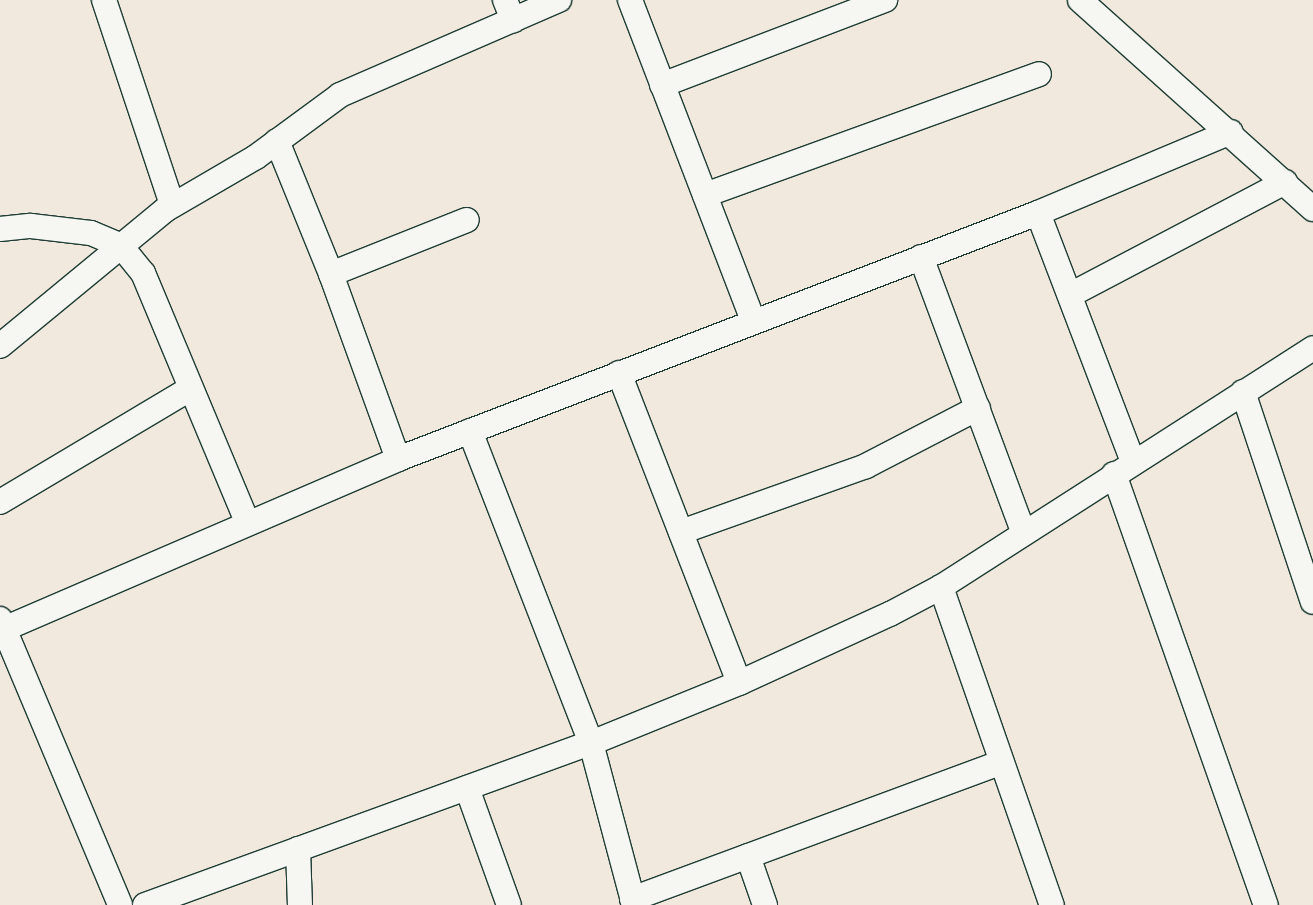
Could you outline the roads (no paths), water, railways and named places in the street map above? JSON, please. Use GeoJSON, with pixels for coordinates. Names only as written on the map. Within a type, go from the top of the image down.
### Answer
{"type":"FeatureCollection","features":[{"type":"Feature","properties":{"kind":"street"},"geometry":{"type":"LineString","coordinates":[[104,0],[172,206]]}},
{"type":"Feature","properties":{"kind":"street"},"geometry":{"type":"LineString","coordinates":[[0,346],[172,206],[277,142],[340,94],[509,10],[559,0]]}},
{"type":"Feature","properties":{"kind":"street"},"geometry":{"type":"LineString","coordinates":[[630,0],[753,321]]}},
{"type":"Feature","properties":{"kind":"street"},"geometry":{"type":"LineString","coordinates":[[662,85],[885,0]]}},
{"type":"Feature","properties":{"kind":"street"},"geometry":{"type":"LineString","coordinates":[[1080,0],[1231,132],[1313,209]]}},
{"type":"Feature","properties":{"kind":"street"},"geometry":{"type":"LineString","coordinates":[[705,195],[1038,74]]}},
{"type":"Feature","properties":{"kind":"street"},"geometry":{"type":"LineString","coordinates":[[120,905],[2,624],[398,459],[1038,212],[1231,132]]}},
{"type":"Feature","properties":{"kind":"street"},"geometry":{"type":"LineString","coordinates":[[277,142],[332,274],[398,459]]}},
{"type":"Feature","properties":{"kind":"street"},"geometry":{"type":"LineString","coordinates":[[1070,296],[1285,182]]}},
{"type":"Feature","properties":{"kind":"street"},"geometry":{"type":"LineString","coordinates":[[1038,212],[1070,296],[1123,468],[1266,905]]}},
{"type":"Feature","properties":{"kind":"street"},"geometry":{"type":"LineString","coordinates":[[332,274],[467,220]]}},
{"type":"Feature","properties":{"kind":"street"},"geometry":{"type":"LineString","coordinates":[[0,229],[30,226],[91,232],[121,246],[143,273],[247,522]]}},
{"type":"Feature","properties":{"kind":"street"},"geometry":{"type":"LineString","coordinates":[[921,257],[1023,531]]}},
{"type":"Feature","properties":{"kind":"street"},"geometry":{"type":"LineString","coordinates":[[145,905],[591,743],[739,682],[890,614],[941,587],[1023,531],[1313,348]]}},
{"type":"Feature","properties":{"kind":"street"},"geometry":{"type":"LineString","coordinates":[[619,373],[739,682]]}},
{"type":"Feature","properties":{"kind":"street"},"geometry":{"type":"LineString","coordinates":[[0,502],[191,388]]}},
{"type":"Feature","properties":{"kind":"street"},"geometry":{"type":"LineString","coordinates":[[1243,392],[1313,602]]}},
{"type":"Feature","properties":{"kind":"street"},"geometry":{"type":"LineString","coordinates":[[681,532],[866,466],[978,408]]}},
{"type":"Feature","properties":{"kind":"street"},"geometry":{"type":"LineString","coordinates":[[470,431],[591,743],[633,902],[748,856],[1000,763]]}},
{"type":"Feature","properties":{"kind":"street"},"geometry":{"type":"LineString","coordinates":[[941,587],[1000,763],[1052,905]]}},
{"type":"Feature","properties":{"kind":"street"},"geometry":{"type":"LineString","coordinates":[[468,788],[509,905]]}},
{"type":"Feature","properties":{"kind":"street"},"geometry":{"type":"LineString","coordinates":[[298,849],[300,905]]}},
{"type":"Feature","properties":{"kind":"street"},"geometry":{"type":"LineString","coordinates":[[748,856],[765,905]]}}]}
